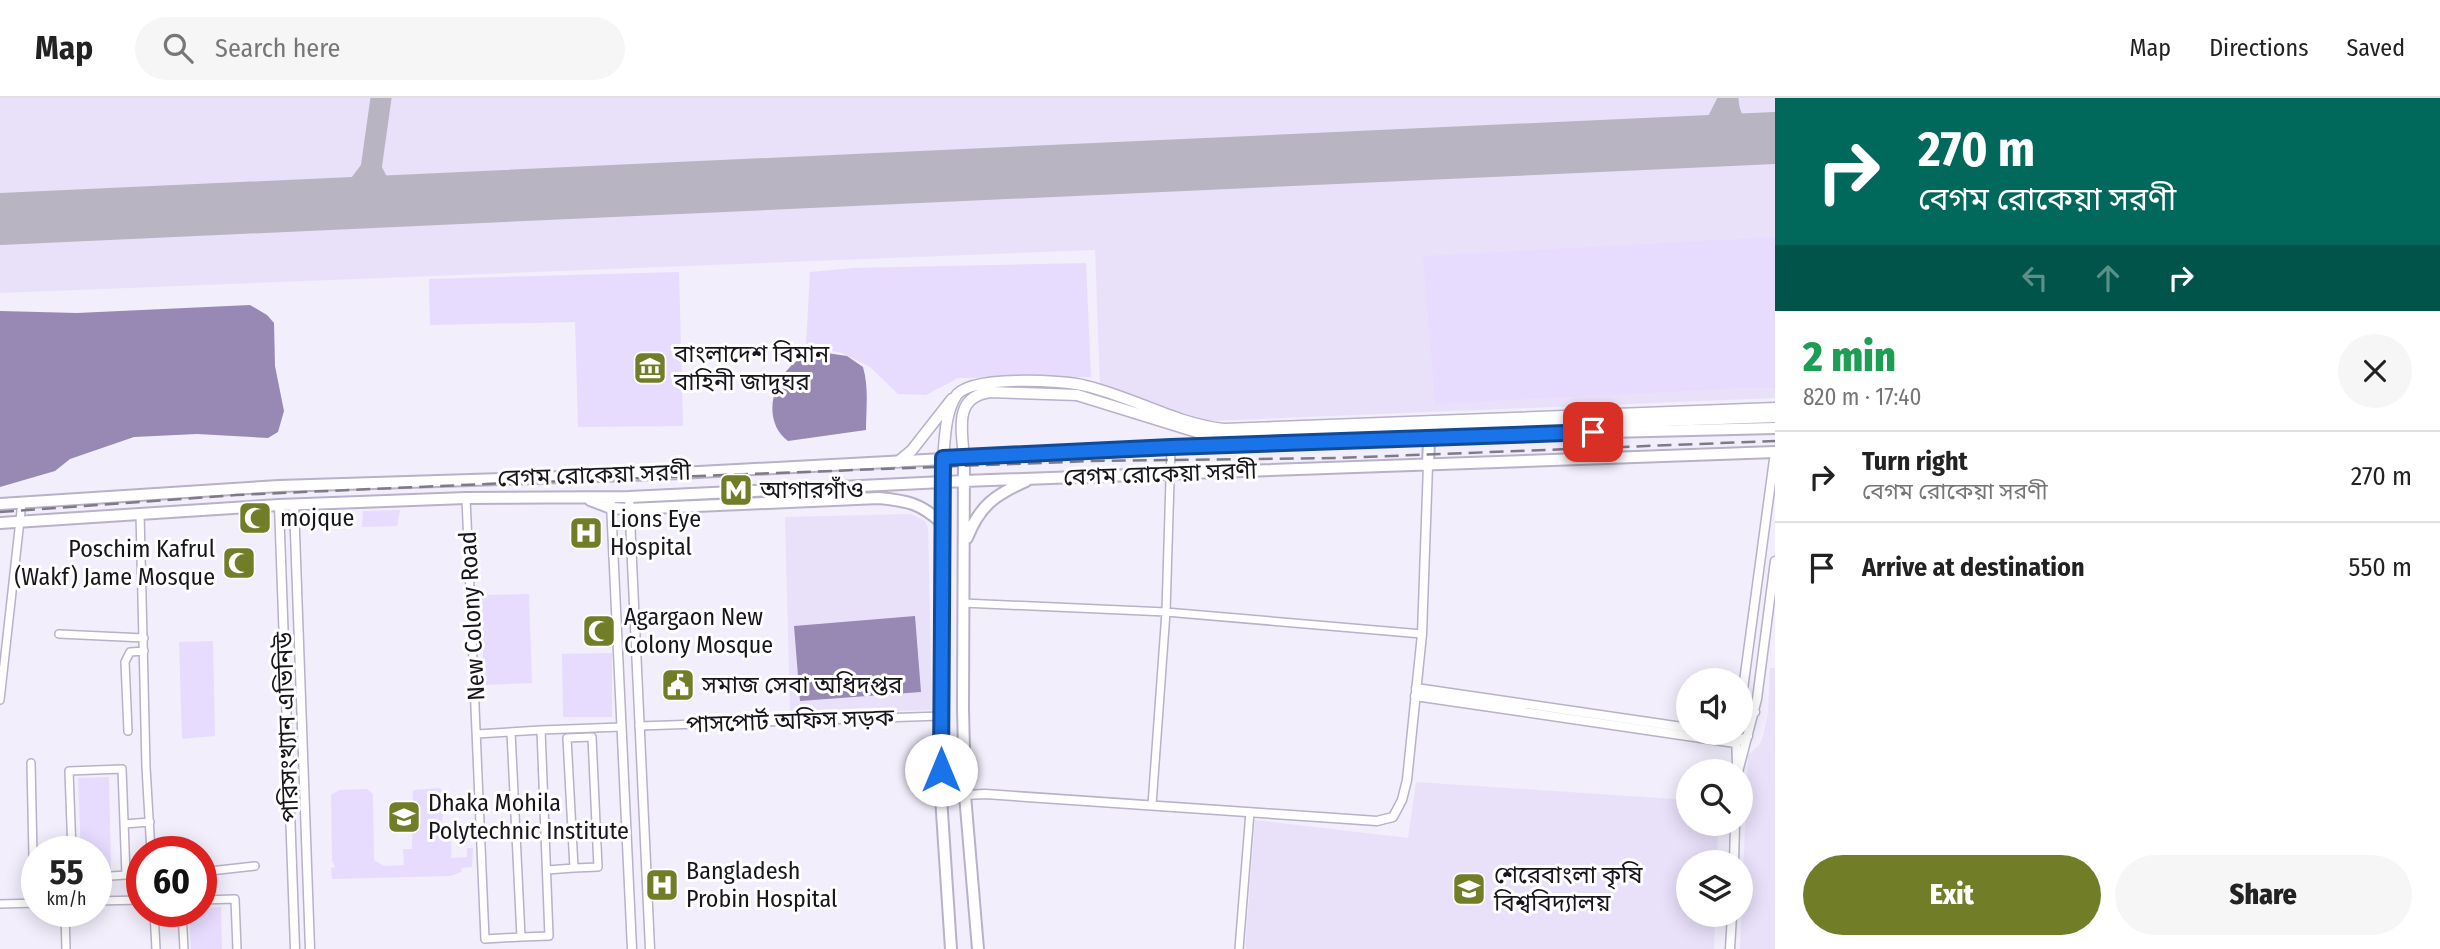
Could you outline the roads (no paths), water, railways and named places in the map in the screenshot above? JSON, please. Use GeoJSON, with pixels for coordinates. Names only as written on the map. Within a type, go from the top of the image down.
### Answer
{"type":"FeatureCollection","features":[{"type":"Feature","properties":{"kind":"main road"},"geometry":{"type":"LineString","coordinates":[[897,462],[912,450],[957,394],[968,386],[988,382],[1069,383],[1095,388],[1197,424],[1224,429],[1775,408]]}},
{"type":"Feature","properties":{"kind":"main road"},"geometry":{"type":"LineString","coordinates":[[978,949],[965,795],[964,458],[961,424],[966,404],[978,395],[991,392],[1077,395],[1213,437],[1775,417]]}},
{"type":"Feature","properties":{"kind":"main road"},"geometry":{"type":"LineString","coordinates":[[951,949],[941,797],[942,523],[943,458],[948,418],[957,394]]}},
{"type":"Feature","properties":{"kind":"main road","name":"বেগম রোকেয়া সরণী"},"geometry":{"type":"LineString","coordinates":[[0,504],[279,486],[661,474],[1171,447],[1775,428]]}},
{"type":"Feature","properties":{"kind":"main road"},"geometry":{"type":"LineString","coordinates":[[1428,465],[1429,439]]}},
{"type":"Feature","properties":{"kind":"main road","name":"বেগম রোকেয়া সরণী"},"geometry":{"type":"LineString","coordinates":[[0,523],[279,505],[466,498],[584,497],[611,502],[629,497],[964,481],[1775,452]]}},
{"type":"Feature","properties":{"kind":"main road"},"geometry":{"type":"LineString","coordinates":[[466,479],[466,498]]}},
{"type":"Feature","properties":{"kind":"main road"},"geometry":{"type":"LineString","coordinates":[[964,545],[976,517],[986,504],[1032,479]]}},
{"type":"Feature","properties":{"kind":"main road"},"geometry":{"type":"LineString","coordinates":[[279,486],[279,505]]}},
{"type":"Feature","properties":{"kind":"main road"},"geometry":{"type":"LineString","coordinates":[[293,486],[294,505]]}},
{"type":"Feature","properties":{"kind":"main road"},"geometry":{"type":"LineString","coordinates":[[611,502],[629,509],[879,498],[912,502],[930,512],[942,523]]}},
{"type":"Feature","properties":{"kind":"main road"},"geometry":{"type":"LineString","coordinates":[[941,797],[965,795]]}},
{"type":"Feature","properties":{"kind":"street"},"geometry":{"type":"LineString","coordinates":[[1152,806],[1166,612],[1171,447]]}},
{"type":"Feature","properties":{"kind":"street"},"geometry":{"type":"LineString","coordinates":[[1746,668],[1772,507],[1775,452]]}},
{"type":"Feature","properties":{"kind":"street"},"geometry":{"type":"LineString","coordinates":[[965,795],[985,794],[1377,821],[1393,817],[1406,790],[1422,634],[1428,465]]}},
{"type":"Feature","properties":{"kind":"street"},"geometry":{"type":"LineString","coordinates":[[629,497],[650,949]]}},
{"type":"Feature","properties":{"kind":"street","name":"New Colony Road"},"geometry":{"type":"LineString","coordinates":[[466,498],[485,939],[520,937],[518,882]]}},
{"type":"Feature","properties":{"kind":"street"},"geometry":{"type":"LineString","coordinates":[[0,700],[3,652],[22,521],[22,502]]}},
{"type":"Feature","properties":{"kind":"street"},"geometry":{"type":"LineString","coordinates":[[611,502],[632,949]]}},
{"type":"Feature","properties":{"kind":"street","name":"পরিসংখ্যান এভিনিউ"},"geometry":{"type":"LineString","coordinates":[[279,505],[295,949]]}},
{"type":"Feature","properties":{"kind":"street"},"geometry":{"type":"LineString","coordinates":[[294,505],[310,949]]}},
{"type":"Feature","properties":{"kind":"street"},"geometry":{"type":"LineString","coordinates":[[139,513],[150,836]]}},
{"type":"Feature","properties":{"kind":"street"},"geometry":{"type":"LineString","coordinates":[[1753,716],[1775,561]]}},
{"type":"Feature","properties":{"kind":"street"},"geometry":{"type":"LineString","coordinates":[[963,603],[1166,612],[1422,634]]}},
{"type":"Feature","properties":{"kind":"street"},"geometry":{"type":"LineString","coordinates":[[1755,612],[1769,614]]}},
{"type":"Feature","properties":{"kind":"street"},"geometry":{"type":"LineString","coordinates":[[59,635],[144,638]]}},
{"type":"Feature","properties":{"kind":"street"},"geometry":{"type":"LineString","coordinates":[[128,731],[125,662],[130,652],[144,651]]}},
{"type":"Feature","properties":{"kind":"street"},"geometry":{"type":"LineString","coordinates":[[1416,692],[1676,726]]}},
{"type":"Feature","properties":{"kind":"street"},"geometry":{"type":"LineString","coordinates":[[1416,692],[1676,730]]}},
{"type":"Feature","properties":{"kind":"street","name":"পাসপোর্ট অফিস সড়ক"},"geometry":{"type":"LineString","coordinates":[[639,726],[940,716]]}},
{"type":"Feature","properties":{"kind":"street"},"geometry":{"type":"LineString","coordinates":[[621,727],[639,726]]}},
{"type":"Feature","properties":{"kind":"street","name":"New Colony Road"},"geometry":{"type":"LineString","coordinates":[[477,734],[621,727]]}},
{"type":"Feature","properties":{"kind":"street","name":"New Colony Road"},"geometry":{"type":"LineString","coordinates":[[511,732],[521,937],[549,936],[541,730]]}},
{"type":"Feature","properties":{"kind":"street"},"geometry":{"type":"LineString","coordinates":[[547,870],[598,867],[592,737],[568,738],[574,868]]}},
{"type":"Feature","properties":{"kind":"street"},"geometry":{"type":"LineString","coordinates":[[31,763],[33,836]]}},
{"type":"Feature","properties":{"kind":"street"},"geometry":{"type":"LineString","coordinates":[[71,836],[69,771],[122,769],[126,875],[112,876]]}},
{"type":"Feature","properties":{"kind":"street"},"geometry":{"type":"LineString","coordinates":[[1239,949],[1250,812]]}},
{"type":"Feature","properties":{"kind":"street"},"geometry":{"type":"LineString","coordinates":[[124,824],[150,822]]}},
{"type":"Feature","properties":{"kind":"street"},"geometry":{"type":"LineString","coordinates":[[217,870],[255,866]]}},
{"type":"Feature","properties":{"kind":"street"},"geometry":{"type":"LineString","coordinates":[[217,900],[235,899],[237,949]]}},
{"type":"Feature","properties":{"kind":"street"},"geometry":{"type":"LineString","coordinates":[[0,904],[21,903]]}},
{"type":"Feature","properties":{"kind":"street"},"geometry":{"type":"LineString","coordinates":[[630,911],[648,909]]}},
{"type":"Feature","properties":{"kind":"street"},"geometry":{"type":"LineString","coordinates":[[65,927],[66,949]]}},
{"type":"Feature","properties":{"kind":"street"},"geometry":{"type":"LineString","coordinates":[[155,927],[156,949]]}},
{"type":"Feature","properties":{"kind":"street"},"geometry":{"type":"LineString","coordinates":[[183,927],[184,949]]}},
{"type":"Feature","properties":{"kind":"street"},"geometry":{"type":"LineString","coordinates":[[1731,949],[1732,927]]}},
{"type":"Feature","properties":{"kind":"railway"},"geometry":{"type":"LineString","coordinates":[[0,512],[236,495],[486,484],[1093,461],[1338,458],[1775,441]]}},
{"type":"Feature","properties":{"kind":"place","name":"বাংলাদেশ বিমান বাহিনী জাদুঘর"},"geometry":{"type":"Point","coordinates":[650,368]}},
{"type":"Feature","properties":{"kind":"place","name":"আগারগাঁও"},"geometry":{"type":"Point","coordinates":[736,490]}},
{"type":"Feature","properties":{"kind":"place","name":"mojque"},"geometry":{"type":"Point","coordinates":[255,518]}},
{"type":"Feature","properties":{"kind":"place","name":"Lions Eye Hospital"},"geometry":{"type":"Point","coordinates":[586,533]}},
{"type":"Feature","properties":{"kind":"place","name":"Poschim Kafrul (Wakf) Jame Mosque"},"geometry":{"type":"Point","coordinates":[239,563]}},
{"type":"Feature","properties":{"kind":"place","name":"Agargaon New Colony Mosque"},"geometry":{"type":"Point","coordinates":[599,631]}},
{"type":"Feature","properties":{"kind":"place","name":"সমাজ সেবা অধিদপ্তর"},"geometry":{"type":"Point","coordinates":[678,685]}},
{"type":"Feature","properties":{"kind":"place","name":"Dhaka Mohila Polytechnic Institute"},"geometry":{"type":"Point","coordinates":[404,817]}},
{"type":"Feature","properties":{"kind":"place","name":"Bangladesh Probin Hospital"},"geometry":{"type":"Point","coordinates":[662,885]}},
{"type":"Feature","properties":{"kind":"place","name":"শেরেবাংলা কৃষি বিশ্ববিদ্যালয়"},"geometry":{"type":"Point","coordinates":[1469,889]}}]}
